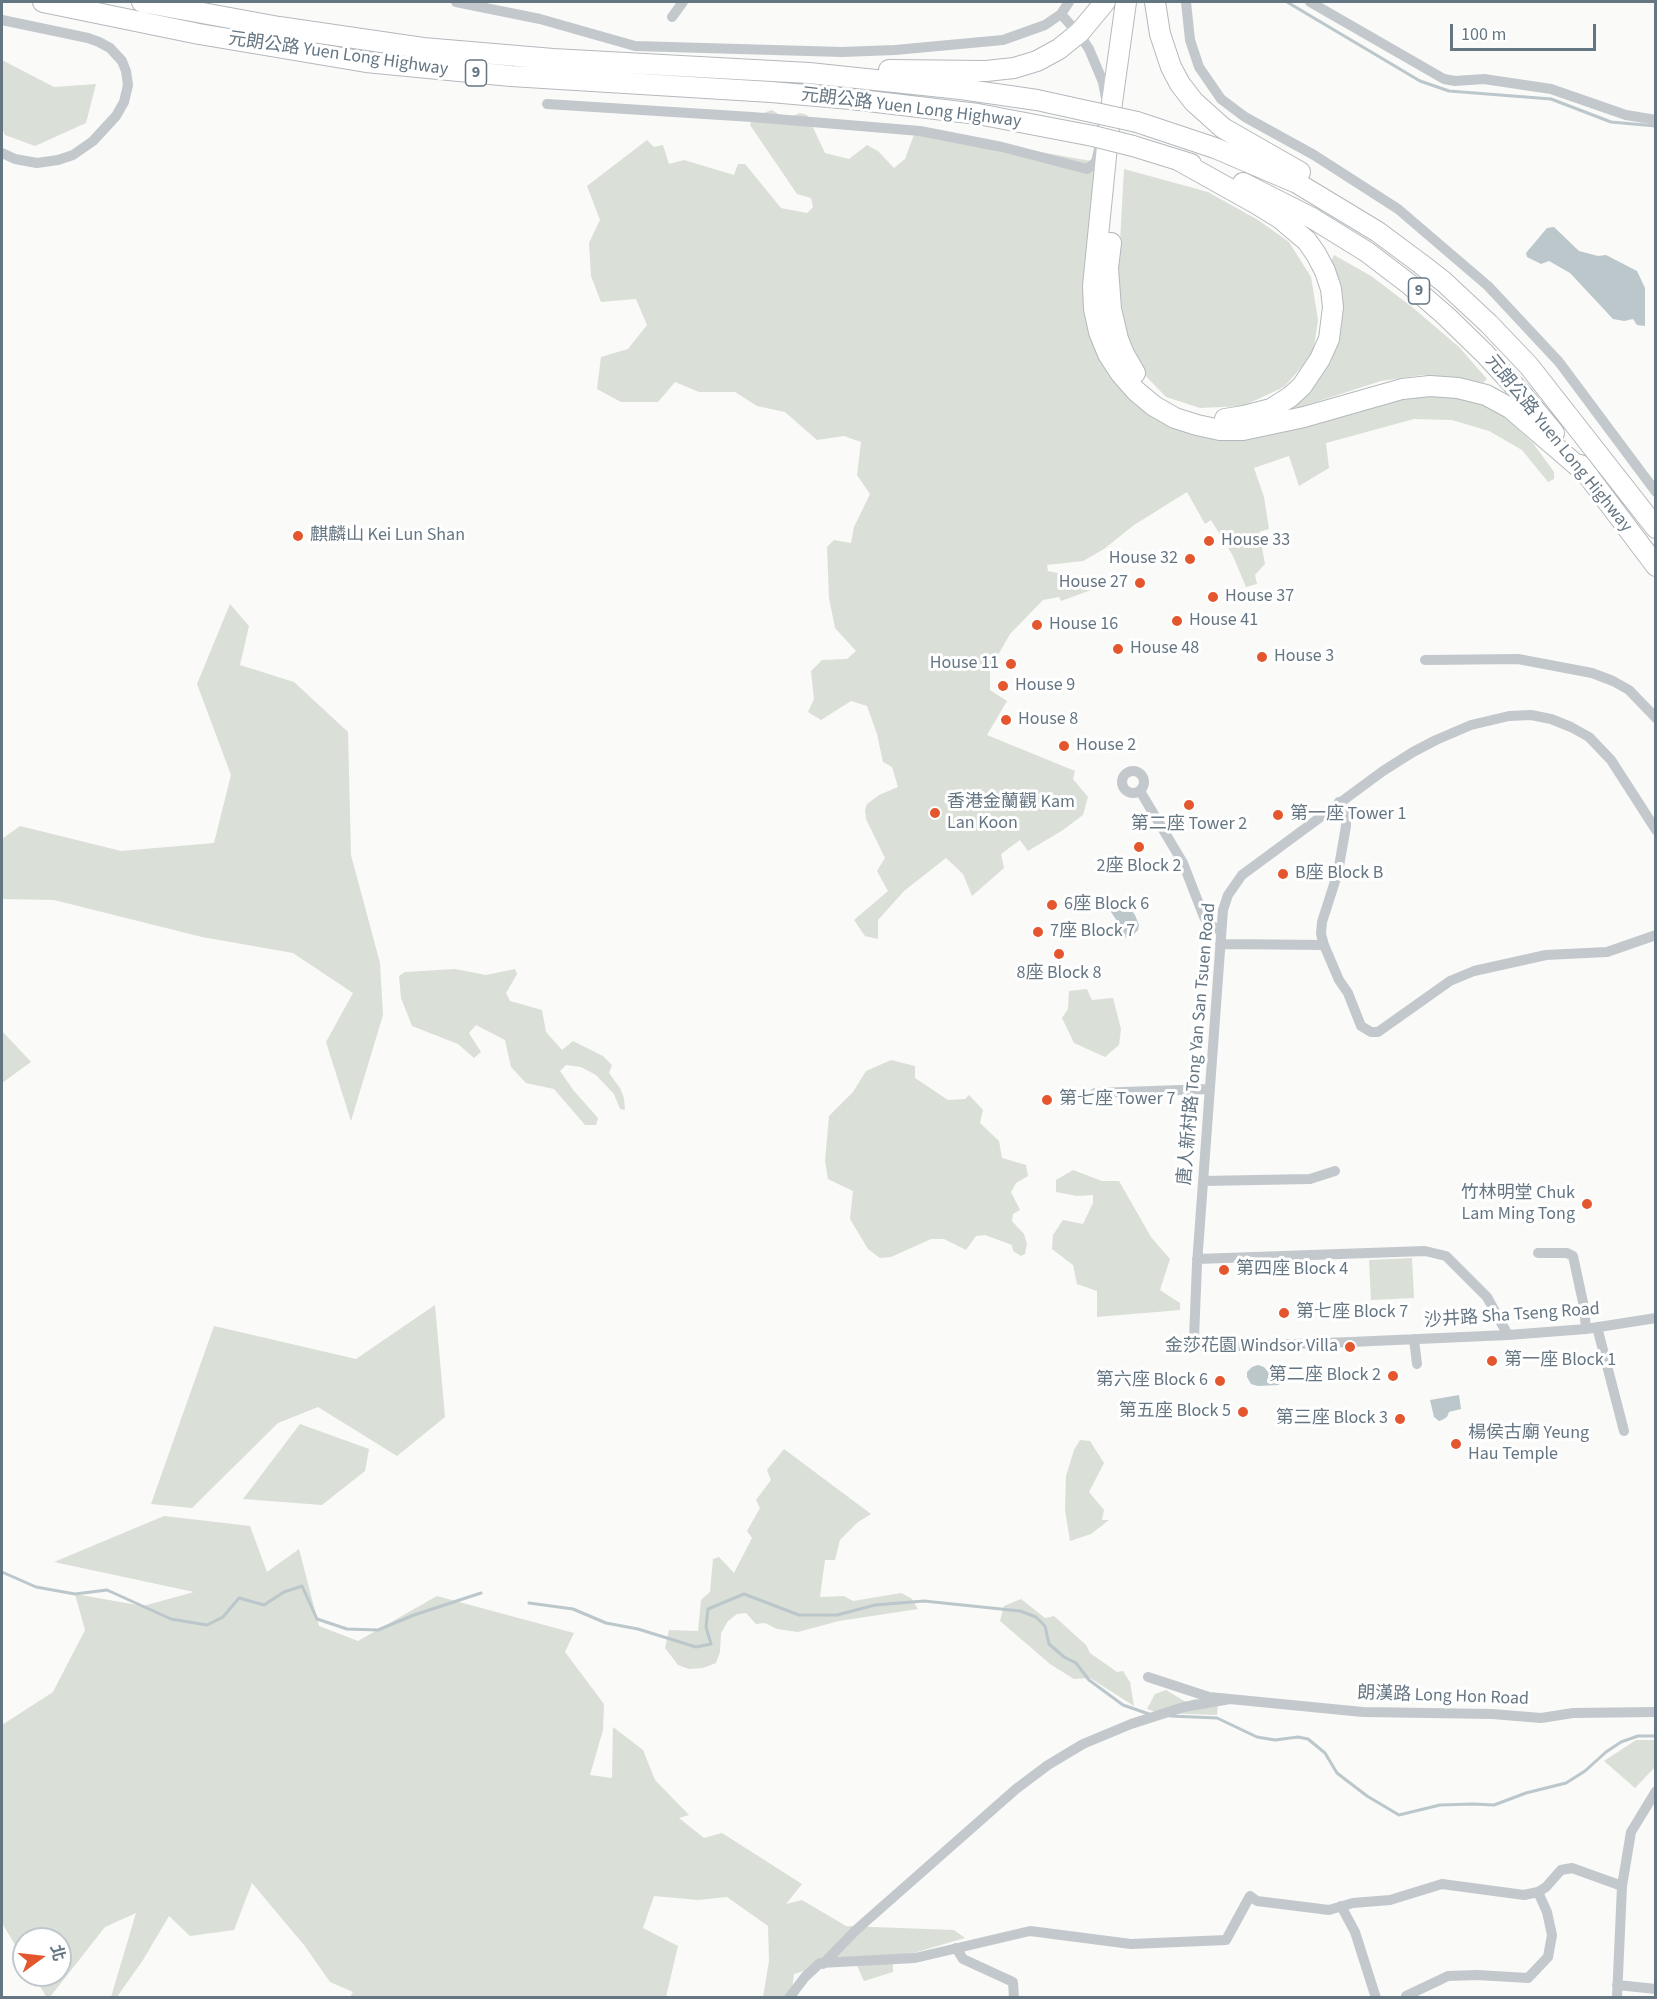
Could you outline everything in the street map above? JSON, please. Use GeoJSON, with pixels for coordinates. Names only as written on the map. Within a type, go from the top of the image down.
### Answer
{"type":"FeatureCollection","features":[{"type":"Feature","properties":{"kind":"highway","name":"元朗公路 Yuen Long Highway"},"geometry":{"type":"LineString","coordinates":[[43,2],[199,34],[366,62],[511,76],[771,92],[978,114],[1094,136],[1211,170],[1261,190],[1367,252],[1446,315],[1499,368],[1588,475],[1656,566]]}},
{"type":"Feature","properties":{"kind":"highway","name":"元朗公路 Yuen Long Highway"},"geometry":{"type":"LineString","coordinates":[[142,2],[279,27],[423,48],[553,59],[809,73],[954,88],[1036,100],[1137,122],[1215,148],[1297,183],[1378,232],[1444,282],[1529,366],[1656,528]]}},
{"type":"Feature","properties":{"kind":"highway"},"geometry":{"type":"LineString","coordinates":[[809,73],[859,70],[986,71],[1020,66],[1037,61],[1059,49],[1090,21],[1105,2]]}},
{"type":"Feature","properties":{"kind":"highway"},"geometry":{"type":"LineString","coordinates":[[1126,2],[1110,117],[1093,286],[1094,309],[1099,332],[1108,354],[1136,391],[1154,406],[1175,418],[1197,426],[1220,430],[1243,430],[1304,417],[1402,389],[1430,386],[1458,388],[1486,395],[1510,408],[1588,475]]}},
{"type":"Feature","properties":{"kind":"highway"},"geometry":{"type":"LineString","coordinates":[[1137,2],[1124,97],[1108,268],[1111,309],[1118,339],[1138,377],[1155,394],[1179,408],[1206,417],[1221,419],[1271,409],[1290,398],[1302,386],[1324,353],[1333,307],[1331,289],[1325,272],[1307,241],[1281,219],[1256,202],[1178,160]]}},
{"type":"Feature","properties":{"kind":"highway"},"geometry":{"type":"LineString","coordinates":[[1155,2],[1160,34],[1171,67],[1180,84],[1194,102],[1223,128],[1327,190],[1378,232]]}},
{"type":"Feature","properties":{"kind":"street"},"geometry":{"type":"LineString","coordinates":[[456,2],[540,19],[635,46],[842,52],[895,50],[1003,40],[1045,25],[1061,14],[1070,2]]}},
{"type":"Feature","properties":{"kind":"street"},"geometry":{"type":"LineString","coordinates":[[672,17],[683,2]]}},
{"type":"Feature","properties":{"kind":"street"},"geometry":{"type":"LineString","coordinates":[[1186,2],[1190,40],[1199,67],[1221,99],[1245,117],[1314,155],[1398,209],[1488,286],[1559,362],[1656,492]]}},
{"type":"Feature","properties":{"kind":"street"},"geometry":{"type":"LineString","coordinates":[[1310,2],[1444,79],[1484,80],[1551,89],[1626,115],[1656,120]]}},
{"type":"Feature","properties":{"kind":"street"},"geometry":{"type":"LineString","coordinates":[[1061,14],[1076,31]]}},
{"type":"Feature","properties":{"kind":"street"},"geometry":{"type":"LineString","coordinates":[[2,20],[99,42],[110,48],[122,61],[128,85],[124,102],[116,116],[93,141],[73,155],[37,163],[15,159],[2,153]]}},
{"type":"Feature","properties":{"kind":"street"},"geometry":{"type":"LineString","coordinates":[[547,104],[752,117],[920,131],[1002,147],[1087,169],[1097,159],[1106,99],[1103,82],[1083,40]]}},
{"type":"Feature","properties":{"kind":"street"},"geometry":{"type":"LineString","coordinates":[[1425,660],[1518,659],[1592,673],[1629,690],[1656,718]]}},
{"type":"Feature","properties":{"kind":"street","name":"唐人新村路 Tong Yan San Tsuen Road"},"geometry":{"type":"LineString","coordinates":[[1194,1338],[1197,1259],[1222,910],[1232,887],[1242,875],[1397,762],[1452,732],[1497,717],[1531,715],[1551,719],[1571,727],[1598,745],[1618,770],[1656,830]]}},
{"type":"Feature","properties":{"kind":"street"},"geometry":{"type":"LineString","coordinates":[[1140,791],[1183,863],[1204,917],[1212,926],[1221,931]]}},
{"type":"Feature","properties":{"kind":"street"},"geometry":{"type":"LineString","coordinates":[[1340,802],[1346,813],[1346,826],[1338,872],[1322,922],[1322,934],[1324,945],[1339,980],[1348,993],[1361,1026],[1371,1032],[1378,1032],[1450,981],[1474,970],[1546,955],[1607,952],[1656,935]]}},
{"type":"Feature","properties":{"kind":"street"},"geometry":{"type":"LineString","coordinates":[[1220,944],[1324,945]]}},
{"type":"Feature","properties":{"kind":"street"},"geometry":{"type":"LineString","coordinates":[[1095,1093],[1209,1089]]}},
{"type":"Feature","properties":{"kind":"street"},"geometry":{"type":"LineString","coordinates":[[1203,1180],[1310,1179],[1335,1171]]}},
{"type":"Feature","properties":{"kind":"street"},"geometry":{"type":"LineString","coordinates":[[1197,1259],[1425,1251],[1446,1256],[1486,1297],[1508,1335]]}},
{"type":"Feature","properties":{"kind":"street"},"geometry":{"type":"LineString","coordinates":[[1538,1252],[1567,1253],[1573,1256],[1584,1307],[1624,1431]]}},
{"type":"Feature","properties":{"kind":"street","name":"沙井路 Sha Tseng Road"},"geometry":{"type":"LineString","coordinates":[[1194,1338],[1203,1346],[1210,1347],[1508,1335],[1592,1328],[1656,1318]]}},
{"type":"Feature","properties":{"kind":"street"},"geometry":{"type":"LineString","coordinates":[[1414,1339],[1417,1364]]}},
{"type":"Feature","properties":{"kind":"street","name":"朗漢路 Long Hon Road"},"geometry":{"type":"LineString","coordinates":[[1148,1677],[1209,1697],[1363,1712],[1492,1714],[1541,1718],[1573,1713],[1656,1712]]}},
{"type":"Feature","properties":{"kind":"street","name":"朗漢路 Long Hon Road"},"geometry":{"type":"LineString","coordinates":[[791,1998],[856,1930],[1032,1776],[1083,1744],[1145,1718],[1184,1707],[1230,1700]]}},
{"type":"Feature","properties":{"kind":"street"},"geometry":{"type":"LineString","coordinates":[[1617,1998],[1622,1886],[1631,1832],[1656,1791]]}},
{"type":"Feature","properties":{"kind":"street"},"geometry":{"type":"LineString","coordinates":[[791,1998],[805,1977],[820,1963],[915,1958],[1030,1931],[1131,1944],[1226,1940],[1250,1896],[1257,1901],[1329,1910],[1353,1902],[1390,1900],[1442,1884],[1524,1895],[1538,1892],[1546,1887],[1561,1870],[1572,1868],[1622,1886]]}},
{"type":"Feature","properties":{"kind":"street"},"geometry":{"type":"LineString","coordinates":[[1406,1996],[1448,1976],[1528,1978],[1548,1957],[1552,1935],[1547,1912],[1538,1892]]}},
{"type":"Feature","properties":{"kind":"street"},"geometry":{"type":"LineString","coordinates":[[1341,1906],[1355,1932],[1376,1998]]}},
{"type":"Feature","properties":{"kind":"street"},"geometry":{"type":"LineString","coordinates":[[956,1948],[963,1959],[1013,1982],[1014,1998]]}},
{"type":"Feature","properties":{"kind":"street"},"geometry":{"type":"LineString","coordinates":[[1617,1985],[1656,1989]]}},
{"type":"Feature","properties":{"kind":"shaded area"},"geometry":{"type":"Polygon","coordinates":[[[2,60],[54,87],[96,84],[86,123],[35,146],[5,135],[2,128],[2,60]]]}},
{"type":"Feature","properties":{"kind":"shaded area"},"geometry":{"type":"Polygon","coordinates":[[[772,110],[786,119],[800,113],[807,115],[825,153],[849,159],[867,145],[878,151],[894,168],[905,159],[915,132],[1102,163],[1091,251],[1141,404],[1218,429],[1425,391],[1464,395],[1502,415],[1533,443],[1554,472],[1554,479],[1548,482],[1522,450],[1489,431],[1452,420],[1414,419],[1326,443],[1329,468],[1299,486],[1289,456],[1254,468],[1264,497],[1269,529],[1259,532],[1265,564],[1255,575],[1257,584],[1246,587],[1233,556],[1211,520],[1205,524],[1187,492],[1134,525],[1104,549],[1083,561],[1047,565],[1048,571],[1072,576],[1075,580],[1089,581],[1091,590],[1061,601],[1059,597],[1043,600],[1010,634],[990,669],[990,690],[1007,701],[987,735],[1075,771],[1073,779],[1088,797],[1083,815],[1028,851],[1020,840],[1001,854],[1004,868],[972,896],[963,874],[946,858],[904,891],[878,920],[878,939],[865,936],[854,920],[888,891],[877,871],[885,858],[866,819],[865,810],[867,804],[879,795],[898,787],[892,767],[883,762],[877,734],[867,706],[851,701],[821,720],[808,712],[814,699],[811,671],[822,660],[847,659],[856,651],[835,628],[829,598],[827,547],[834,540],[851,543],[854,527],[870,494],[857,475],[861,442],[844,436],[817,440],[785,412],[757,406],[735,392],[699,392],[675,382],[658,402],[621,402],[597,389],[601,357],[628,349],[647,325],[636,299],[601,302],[591,276],[589,243],[600,220],[587,186],[647,140],[654,147],[663,145],[669,164],[684,160],[734,175],[738,164],[745,164],[781,208],[807,213],[813,207],[811,198],[797,194],[750,125],[754,116],[772,110]]]}},
{"type":"Feature","properties":{"kind":"shaded area"},"geometry":{"type":"Polygon","coordinates":[[[1124,169],[1208,192],[1258,220],[1289,242],[1311,277],[1318,320],[1313,354],[1284,387],[1243,406],[1200,408],[1166,397],[1141,371],[1122,338],[1117,297],[1124,169]]]}},
{"type":"Feature","properties":{"kind":"shaded area"},"geometry":{"type":"Polygon","coordinates":[[[1554,227],[1579,251],[1598,256],[1606,255],[1637,271],[1645,288],[1645,326],[1637,325],[1633,319],[1624,321],[1613,319],[1570,273],[1549,261],[1541,264],[1527,257],[1526,253],[1547,228],[1554,227]]]}},
{"type":"Feature","properties":{"kind":"shaded area"},"geometry":{"type":"Polygon","coordinates":[[[1334,255],[1371,276],[1412,307],[1459,347],[1487,379],[1483,383],[1462,378],[1422,375],[1381,381],[1288,411],[1285,406],[1307,388],[1331,362],[1341,326],[1331,261],[1334,255]]]}},
{"type":"Feature","properties":{"kind":"shaded area"},"geometry":{"type":"Polygon","coordinates":[[[230,604],[249,626],[240,665],[294,682],[348,732],[351,855],[380,963],[383,1015],[351,1121],[326,1042],[353,993],[293,953],[202,937],[54,900],[2,899],[2,839],[20,826],[121,851],[214,843],[231,775],[197,684],[230,604]]]}},
{"type":"Feature","properties":{"kind":"shaded area"},"geometry":{"type":"Polygon","coordinates":[[[1115,903],[1129,907],[1135,915],[1139,925],[1133,935],[1125,938],[1123,934],[1117,932],[1117,921],[1111,912],[1115,903]]]}},
{"type":"Feature","properties":{"kind":"shaded area"},"geometry":{"type":"Polygon","coordinates":[[[455,969],[486,975],[515,969],[517,974],[506,993],[510,1001],[542,1010],[546,1032],[562,1050],[573,1041],[603,1056],[612,1065],[609,1073],[620,1088],[625,1110],[620,1109],[614,1094],[596,1075],[581,1067],[566,1065],[560,1071],[598,1118],[596,1125],[585,1125],[554,1089],[526,1083],[511,1067],[505,1040],[476,1025],[469,1033],[481,1052],[474,1058],[458,1044],[412,1026],[401,998],[399,976],[405,972],[455,969]]]}},
{"type":"Feature","properties":{"kind":"shaded area"},"geometry":{"type":"Polygon","coordinates":[[[1087,989],[1092,1000],[1113,998],[1121,1029],[1119,1045],[1105,1057],[1074,1043],[1062,1018],[1068,1009],[1069,991],[1087,989]]]}},
{"type":"Feature","properties":{"kind":"shaded area"},"geometry":{"type":"Polygon","coordinates":[[[2,1031],[31,1062],[2,1083],[2,1031]]]}},
{"type":"Feature","properties":{"kind":"shaded area"},"geometry":{"type":"Polygon","coordinates":[[[891,1060],[915,1066],[915,1078],[948,1100],[965,1099],[969,1095],[983,1110],[980,1123],[999,1141],[1002,1158],[1026,1165],[1028,1176],[1016,1183],[1011,1192],[1020,1210],[1013,1214],[1012,1221],[1024,1234],[1027,1244],[1025,1254],[1021,1256],[1013,1251],[1012,1245],[985,1235],[976,1236],[966,1250],[944,1239],[931,1239],[891,1257],[880,1258],[868,1249],[850,1219],[853,1191],[828,1179],[825,1161],[829,1116],[853,1092],[866,1071],[891,1060]]]}},
{"type":"Feature","properties":{"kind":"shaded area"},"geometry":{"type":"Polygon","coordinates":[[[1073,1170],[1102,1181],[1119,1181],[1151,1237],[1170,1259],[1160,1290],[1180,1303],[1180,1310],[1097,1317],[1097,1291],[1077,1284],[1073,1265],[1052,1249],[1053,1235],[1063,1220],[1083,1224],[1093,1203],[1093,1195],[1077,1196],[1056,1192],[1056,1180],[1073,1170]]]}},
{"type":"Feature","properties":{"kind":"shaded area"},"geometry":{"type":"Polygon","coordinates":[[[1412,1258],[1414,1298],[1371,1300],[1369,1260],[1412,1258]]]}},
{"type":"Feature","properties":{"kind":"shaded area"},"geometry":{"type":"Polygon","coordinates":[[[435,1305],[445,1417],[397,1456],[318,1407],[278,1423],[192,1508],[151,1504],[214,1326],[356,1359],[435,1305]]]}},
{"type":"Feature","properties":{"kind":"shaded area"},"geometry":{"type":"Polygon","coordinates":[[[1258,1365],[1264,1367],[1270,1374],[1281,1375],[1283,1382],[1278,1385],[1251,1384],[1247,1372],[1258,1365]]]}},
{"type":"Feature","properties":{"kind":"shaded area"},"geometry":{"type":"Polygon","coordinates":[[[1459,1395],[1461,1409],[1449,1412],[1447,1417],[1439,1421],[1434,1417],[1430,1400],[1459,1395]]]}},
{"type":"Feature","properties":{"kind":"shaded area"},"geometry":{"type":"Polygon","coordinates":[[[300,1424],[369,1449],[365,1471],[322,1505],[243,1499],[300,1424]]]}},
{"type":"Feature","properties":{"kind":"shaded area"},"geometry":{"type":"Polygon","coordinates":[[[1080,1440],[1090,1441],[1104,1463],[1089,1492],[1104,1510],[1102,1520],[1109,1520],[1091,1534],[1070,1541],[1065,1510],[1066,1476],[1074,1450],[1080,1440]]]}},
{"type":"Feature","properties":{"kind":"shaded area"},"geometry":{"type":"Polygon","coordinates":[[[784,1449],[871,1514],[858,1522],[840,1540],[835,1560],[825,1560],[820,1597],[844,1596],[853,1601],[901,1593],[911,1598],[918,1609],[839,1621],[798,1632],[777,1629],[765,1623],[756,1624],[746,1613],[737,1614],[728,1621],[721,1633],[720,1652],[716,1663],[703,1668],[689,1669],[678,1665],[665,1648],[669,1630],[698,1631],[701,1600],[710,1592],[713,1559],[719,1557],[734,1573],[752,1538],[747,1531],[760,1508],[756,1500],[771,1480],[767,1470],[784,1449]]]}},
{"type":"Feature","properties":{"kind":"shaded area"},"geometry":{"type":"Polygon","coordinates":[[[164,1516],[250,1526],[267,1572],[299,1549],[319,1626],[358,1641],[437,1596],[574,1633],[565,1652],[604,1704],[603,1730],[590,1775],[612,1778],[613,1727],[643,1750],[655,1780],[689,1815],[679,1818],[704,1838],[722,1833],[802,1884],[786,1904],[802,1900],[846,1926],[954,1930],[965,1938],[893,1959],[893,1972],[864,1981],[853,1957],[794,1974],[791,1997],[763,1997],[769,1961],[768,1926],[727,1897],[698,1900],[654,1896],[643,1928],[678,1946],[666,1997],[350,1997],[353,1992],[330,1982],[304,1945],[252,1883],[234,1930],[190,1936],[169,1916],[143,1960],[117,1997],[111,1997],[136,1913],[105,1927],[72,1969],[72,1927],[12,1927],[12,1940],[2,1923],[2,1725],[53,1692],[85,1630],[75,1594],[143,1606],[194,1592],[54,1562],[164,1516]]]}},
{"type":"Feature","properties":{"kind":"shaded area"},"geometry":{"type":"Polygon","coordinates":[[[1021,1599],[1045,1618],[1054,1616],[1086,1645],[1090,1653],[1117,1672],[1123,1671],[1130,1682],[1134,1706],[1090,1678],[1074,1679],[1050,1664],[1000,1621],[1004,1606],[1021,1599]]]}},
{"type":"Feature","properties":{"kind":"shaded area"},"geometry":{"type":"Polygon","coordinates":[[[1166,1690],[1186,1702],[1195,1699],[1218,1704],[1217,1715],[1159,1713],[1147,1709],[1155,1694],[1166,1690]]]}},
{"type":"Feature","properties":{"kind":"shaded area"},"geometry":{"type":"Polygon","coordinates":[[[1636,1740],[1655,1740],[1656,1766],[1635,1788],[1604,1761],[1636,1740]]]}},
{"type":"Feature","properties":{"kind":"shaded area"},"geometry":{"type":"Polygon","coordinates":[[[40,1987],[58,1987],[50,1997],[47,1998],[40,1987]]]}},
{"type":"Feature","properties":{"kind":"waterway"},"geometry":{"type":"LineString","coordinates":[[1287,2],[1420,81],[1449,91],[1551,99],[1611,122],[1656,126]]}},
{"type":"Feature","properties":{"kind":"waterway"},"geometry":{"type":"LineString","coordinates":[[2,1572],[36,1587],[75,1594],[107,1590],[171,1619],[207,1625],[223,1617],[239,1598],[264,1605],[284,1592],[302,1586],[317,1619],[347,1629],[378,1630],[414,1615],[481,1593]]}},
{"type":"Feature","properties":{"kind":"waterway"},"geometry":{"type":"LineString","coordinates":[[529,1603],[573,1609],[606,1623],[638,1629],[696,1647],[711,1644],[706,1627],[708,1609],[744,1594],[799,1615],[837,1615],[875,1605],[924,1601],[1020,1611],[1036,1617],[1045,1626],[1049,1644],[1064,1657],[1076,1663],[1089,1680],[1123,1705],[1149,1714]]}},
{"type":"Feature","properties":{"kind":"waterway"},"geometry":{"type":"LineString","coordinates":[[1170,1716],[1217,1718],[1257,1737],[1275,1740],[1298,1737],[1308,1739],[1325,1753],[1337,1773],[1367,1796],[1399,1815],[1440,1805],[1494,1805],[1526,1793],[1566,1783],[1621,1742],[1638,1736],[1656,1736]]}},
{"type":"Feature","properties":{"kind":"place","name":"麒麟山 Kei Lun Shan"},"geometry":{"type":"Point","coordinates":[298,536]}},
{"type":"Feature","properties":{"kind":"place","name":"House 33"},"geometry":{"type":"Point","coordinates":[1209,541]}},
{"type":"Feature","properties":{"kind":"place","name":"House 32"},"geometry":{"type":"Point","coordinates":[1190,559]}},
{"type":"Feature","properties":{"kind":"place","name":"House 27"},"geometry":{"type":"Point","coordinates":[1140,583]}},
{"type":"Feature","properties":{"kind":"place","name":"House 37"},"geometry":{"type":"Point","coordinates":[1213,597]}},
{"type":"Feature","properties":{"kind":"place","name":"House 41"},"geometry":{"type":"Point","coordinates":[1177,621]}},
{"type":"Feature","properties":{"kind":"place","name":"House 16"},"geometry":{"type":"Point","coordinates":[1037,625]}},
{"type":"Feature","properties":{"kind":"place","name":"House 48"},"geometry":{"type":"Point","coordinates":[1118,649]}},
{"type":"Feature","properties":{"kind":"place","name":"House 3"},"geometry":{"type":"Point","coordinates":[1262,657]}},
{"type":"Feature","properties":{"kind":"place","name":"House 11"},"geometry":{"type":"Point","coordinates":[1011,664]}},
{"type":"Feature","properties":{"kind":"place","name":"House 9"},"geometry":{"type":"Point","coordinates":[1003,686]}},
{"type":"Feature","properties":{"kind":"place","name":"House 8"},"geometry":{"type":"Point","coordinates":[1006,720]}},
{"type":"Feature","properties":{"kind":"place","name":"House 2"},"geometry":{"type":"Point","coordinates":[1064,746]}},
{"type":"Feature","properties":{"kind":"place","name":"第二座 Tower 2"},"geometry":{"type":"Point","coordinates":[1189,805]}},
{"type":"Feature","properties":{"kind":"place","name":"香港金蘭觀 Kam Lan Koon"},"geometry":{"type":"Point","coordinates":[935,813]}},
{"type":"Feature","properties":{"kind":"place","name":"第一座 Tower 1"},"geometry":{"type":"Point","coordinates":[1278,815]}},
{"type":"Feature","properties":{"kind":"place","name":"2座 Block 2"},"geometry":{"type":"Point","coordinates":[1139,847]}},
{"type":"Feature","properties":{"kind":"place","name":"B座 Block B"},"geometry":{"type":"Point","coordinates":[1283,874]}},
{"type":"Feature","properties":{"kind":"place","name":"6座 Block 6"},"geometry":{"type":"Point","coordinates":[1052,905]}},
{"type":"Feature","properties":{"kind":"place","name":"7座 Block 7"},"geometry":{"type":"Point","coordinates":[1038,932]}},
{"type":"Feature","properties":{"kind":"place","name":"8座 Block 8"},"geometry":{"type":"Point","coordinates":[1059,954]}},
{"type":"Feature","properties":{"kind":"place","name":"第七座 Tower 7"},"geometry":{"type":"Point","coordinates":[1047,1100]}},
{"type":"Feature","properties":{"kind":"place","name":"竹林明堂 Chuk Lam Ming Tong"},"geometry":{"type":"Point","coordinates":[1587,1204]}},
{"type":"Feature","properties":{"kind":"place","name":"第四座 Block 4"},"geometry":{"type":"Point","coordinates":[1224,1270]}},
{"type":"Feature","properties":{"kind":"place","name":"第七座 Block 7"},"geometry":{"type":"Point","coordinates":[1284,1313]}},
{"type":"Feature","properties":{"kind":"place","name":"金莎花園 Windsor Villa"},"geometry":{"type":"Point","coordinates":[1350,1347]}},
{"type":"Feature","properties":{"kind":"place","name":"第一座 Block 1"},"geometry":{"type":"Point","coordinates":[1492,1361]}},
{"type":"Feature","properties":{"kind":"place","name":"第二座 Block 2"},"geometry":{"type":"Point","coordinates":[1393,1376]}},
{"type":"Feature","properties":{"kind":"place","name":"第六座 Block 6"},"geometry":{"type":"Point","coordinates":[1220,1381]}},
{"type":"Feature","properties":{"kind":"place","name":"第五座 Block 5"},"geometry":{"type":"Point","coordinates":[1243,1412]}},
{"type":"Feature","properties":{"kind":"place","name":"第三座 Block 3"},"geometry":{"type":"Point","coordinates":[1400,1419]}},
{"type":"Feature","properties":{"kind":"place","name":"楊侯古廟 Yeung Hau Temple"},"geometry":{"type":"Point","coordinates":[1456,1444]}}]}
